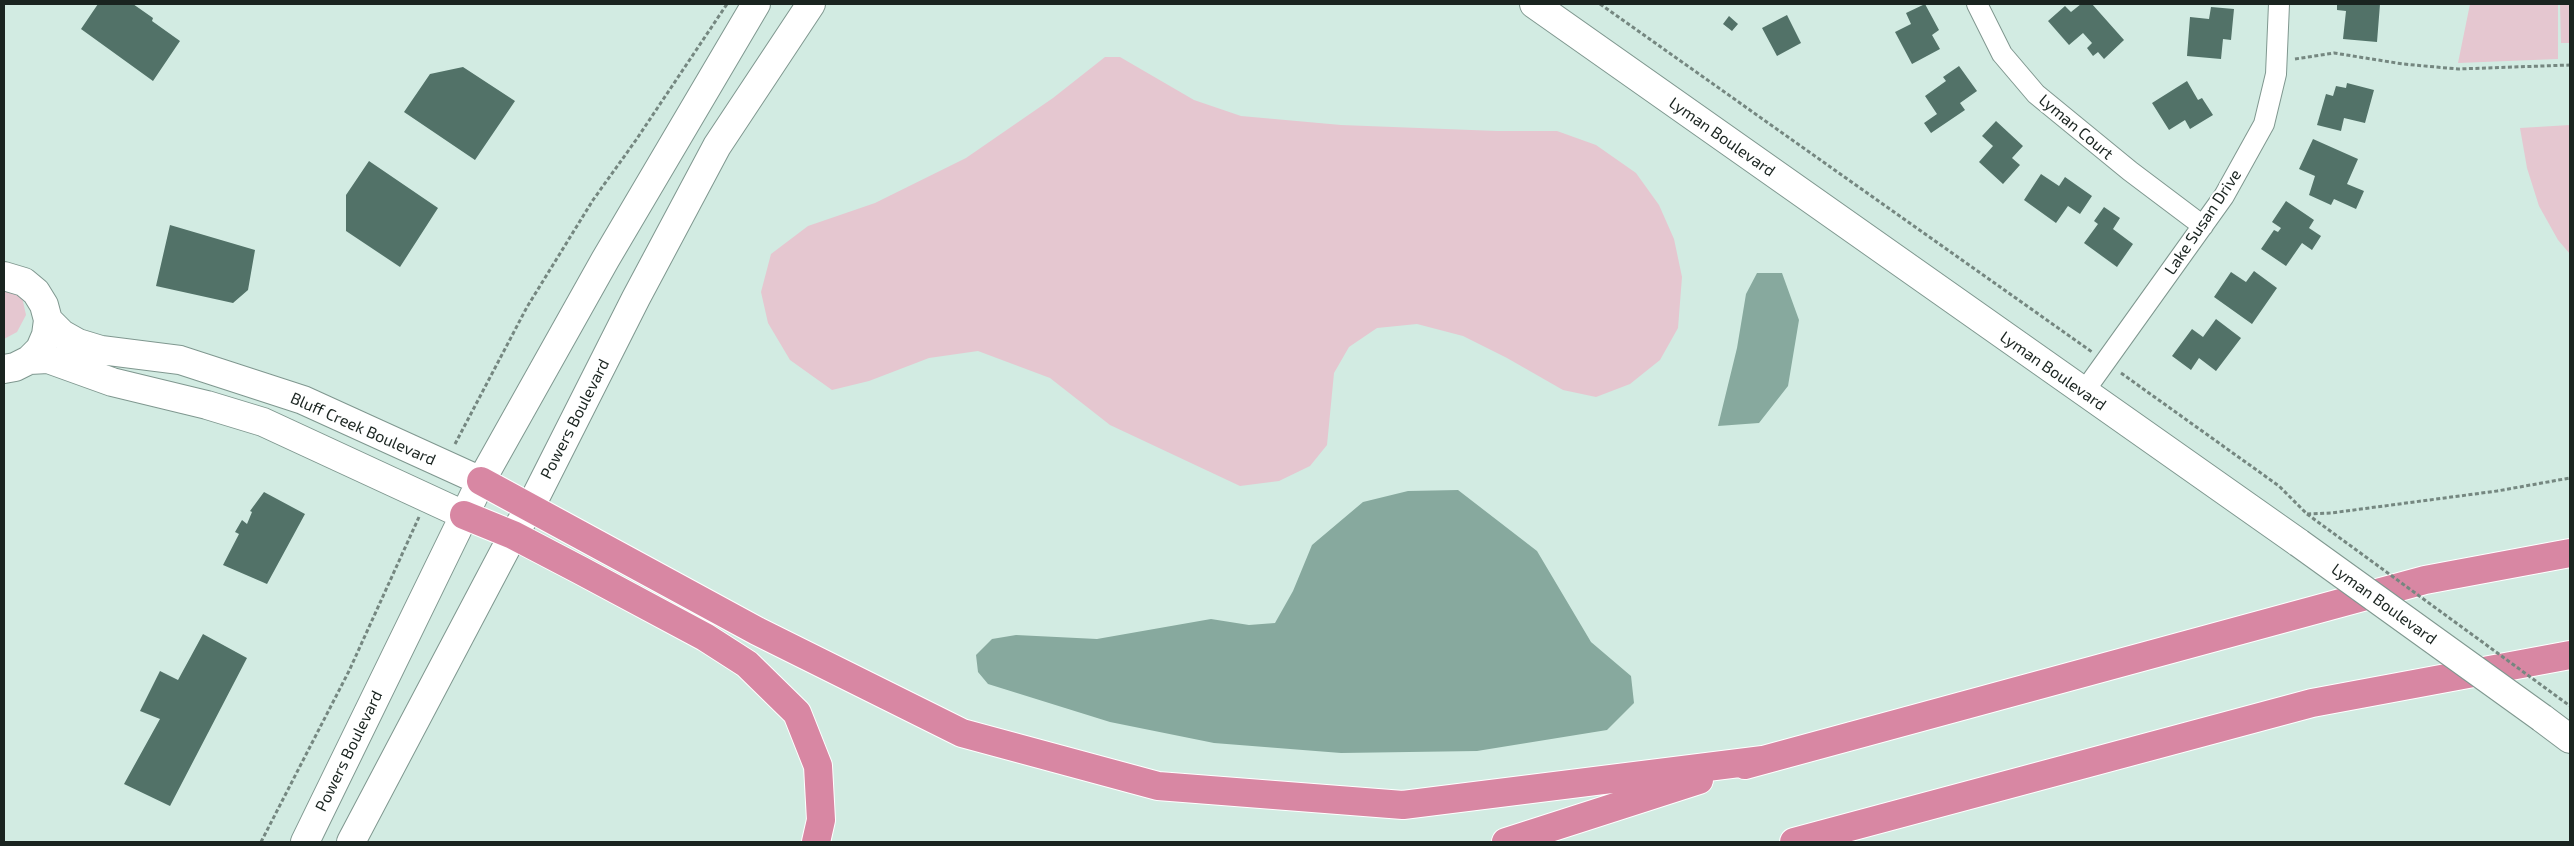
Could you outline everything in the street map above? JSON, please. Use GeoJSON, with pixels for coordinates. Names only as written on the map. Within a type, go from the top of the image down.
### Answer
{"type":"FeatureCollection","features":[{"type":"Feature","properties":{"kind":"highway"},"geometry":{"type":"LineString","coordinates":[[480,481],[757,631],[962,733],[1158,786],[1403,805],[1763,760]]}},
{"type":"Feature","properties":{"kind":"highway"},"geometry":{"type":"LineString","coordinates":[[464,515],[513,535],[712,642],[747,664],[797,713],[818,766],[821,820],[816,842]]}},
{"type":"Feature","properties":{"kind":"highway"},"geometry":{"type":"LineString","coordinates":[[1506,842],[1763,760],[2425,580],[2570,553]]}},
{"type":"Feature","properties":{"kind":"highway"},"geometry":{"type":"LineString","coordinates":[[1802,840],[2312,703],[2570,655]]}},
{"type":"Feature","properties":{"kind":"main road","name":"Powers Boulevard"},"geometry":{"type":"LineString","coordinates":[[305,842],[480,481],[604,260],[756,4]]}},
{"type":"Feature","properties":{"kind":"main road","name":"Powers Boulevard"},"geometry":{"type":"LineString","coordinates":[[351,842],[513,535],[530,508],[636,298],[717,146],[811,4]]}},
{"type":"Feature","properties":{"kind":"main road","name":"Lyman Boulevard"},"geometry":{"type":"LineString","coordinates":[[1534,4],[2299,543],[2570,739]]}},
{"type":"Feature","properties":{"kind":"main road"},"geometry":{"type":"LineString","coordinates":[[4,276],[24,282],[36,292],[44,305],[48,320],[43,342],[16,365]]}},
{"type":"Feature","properties":{"kind":"main road","name":"Bluff Creek Boulevard"},"geometry":{"type":"LineString","coordinates":[[48,320],[70,338],[101,350],[180,360],[303,400],[480,481]]}},
{"type":"Feature","properties":{"kind":"main road"},"geometry":{"type":"LineString","coordinates":[[16,365],[48,359],[112,382],[207,405],[263,422],[427,500],[464,515]]}},
{"type":"Feature","properties":{"kind":"street","name":"Lyman Court"},"geometry":{"type":"LineString","coordinates":[[1977,4],[2002,54],[2036,94],[2130,171],[2203,226]]}},
{"type":"Feature","properties":{"kind":"street","name":"Lake Susan Drive"},"geometry":{"type":"LineString","coordinates":[[2084,392],[2224,196],[2264,124],[2276,74],[2280,4]]}},
{"type":"Feature","properties":{"kind":"path"},"geometry":{"type":"LineString","coordinates":[[445,466],[527,307],[593,200],[636,140],[727,4]]}},
{"type":"Feature","properties":{"kind":"path"},"geometry":{"type":"LineString","coordinates":[[1600,4],[2279,486],[2307,514],[2570,706]]}},
{"type":"Feature","properties":{"kind":"path"},"geometry":{"type":"LineString","coordinates":[[2277,61],[2334,53],[2404,64],[2458,69],[2570,65]]}},
{"type":"Feature","properties":{"kind":"path"},"geometry":{"type":"LineString","coordinates":[[2307,514],[2331,513],[2496,492],[2570,478]]}},
{"type":"Feature","properties":{"kind":"path"},"geometry":{"type":"LineString","coordinates":[[261,842],[349,671],[427,500]]}},
{"type":"Feature","properties":{"kind":"shaded area"},"geometry":{"type":"Polygon","coordinates":[[[2470,4],[2558,4],[2558,59],[2458,63],[2470,4]]]}},
{"type":"Feature","properties":{"kind":"shaded area"},"geometry":{"type":"Polygon","coordinates":[[[2560,4],[2570,4],[2570,43],[2561,43],[2560,4]]]}},
{"type":"Feature","properties":{"kind":"shaded area"},"geometry":{"type":"Polygon","coordinates":[[[1105,57],[1120,57],[1194,100],[1241,116],[1341,125],[1497,131],[1557,131],[1596,145],[1636,173],[1659,205],[1674,239],[1682,277],[1678,328],[1660,360],[1630,384],[1596,397],[1563,390],[1507,358],[1463,336],[1417,324],[1377,328],[1349,347],[1334,373],[1327,445],[1310,466],[1279,481],[1240,486],[1110,425],[1050,378],[978,351],[929,358],[869,381],[832,390],[790,360],[768,323],[761,292],[771,254],[808,226],[875,203],[966,158],[1053,98],[1105,57]]]}},
{"type":"Feature","properties":{"kind":"shaded area"},"geometry":{"type":"Polygon","coordinates":[[[2570,125],[2570,254],[2558,240],[2539,206],[2527,168],[2520,128],[2570,125]]]}},
{"type":"Feature","properties":{"kind":"shaded area"},"geometry":{"type":"Polygon","coordinates":[[[1757,273],[1782,273],[1799,320],[1788,386],[1759,423],[1718,426],[1737,348],[1746,294],[1757,273]]]}},
{"type":"Feature","properties":{"kind":"shaded area"},"geometry":{"type":"Polygon","coordinates":[[[4,286],[22,297],[26,315],[17,332],[4,339],[4,286]]]}},
{"type":"Feature","properties":{"kind":"shaded area"},"geometry":{"type":"Polygon","coordinates":[[[1458,490],[1537,551],[1591,642],[1631,676],[1634,703],[1607,730],[1477,751],[1341,753],[1214,743],[1110,722],[988,684],[978,672],[976,655],[992,639],[1016,635],[1097,639],[1211,619],[1249,625],[1275,623],[1293,591],[1312,545],[1363,502],[1408,491],[1458,490]]]}},
{"type":"Feature","properties":{"kind":"building"},"geometry":{"type":"Polygon","coordinates":[[[98,4],[133,4],[153,18],[152,21],[180,41],[153,81],[81,29],[98,4]]]}},
{"type":"Feature","properties":{"kind":"building"},"geometry":{"type":"Polygon","coordinates":[[[1925,4],[1939,30],[1932,35],[1940,49],[1912,64],[1895,32],[1911,24],[1906,13],[1925,4]]]}},
{"type":"Feature","properties":{"kind":"building"},"geometry":{"type":"Polygon","coordinates":[[[2081,4],[2092,4],[2124,40],[2104,59],[2098,52],[2093,56],[2087,48],[2092,43],[2083,33],[2069,45],[2048,21],[2065,6],[2071,12],[2081,4]]]}},
{"type":"Feature","properties":{"kind":"building"},"geometry":{"type":"Polygon","coordinates":[[[2337,4],[2380,4],[2377,42],[2343,39],[2346,11],[2337,10],[2337,4]]]}},
{"type":"Feature","properties":{"kind":"building"},"geometry":{"type":"Polygon","coordinates":[[[2211,7],[2234,9],[2231,40],[2223,39],[2221,59],[2187,56],[2190,17],[2209,19],[2211,7]]]}},
{"type":"Feature","properties":{"kind":"building"},"geometry":{"type":"Polygon","coordinates":[[[1787,15],[1801,43],[1777,56],[1762,28],[1787,15]]]}},
{"type":"Feature","properties":{"kind":"building"},"geometry":{"type":"Polygon","coordinates":[[[1729,16],[1738,24],[1732,31],[1723,24],[1729,16]]]}},
{"type":"Feature","properties":{"kind":"building"},"geometry":{"type":"Polygon","coordinates":[[[1959,66],[1977,91],[1960,103],[1965,110],[1931,133],[1924,123],[1937,114],[1925,96],[1946,81],[1943,77],[1959,66]]]}},
{"type":"Feature","properties":{"kind":"building"},"geometry":{"type":"Polygon","coordinates":[[[463,67],[515,101],[475,160],[404,112],[430,74],[463,67]]]}},
{"type":"Feature","properties":{"kind":"building"},"geometry":{"type":"Polygon","coordinates":[[[2187,81],[2198,100],[2202,98],[2213,115],[2190,129],[2185,120],[2169,130],[2152,103],[2187,81]]]}},
{"type":"Feature","properties":{"kind":"building"},"geometry":{"type":"Polygon","coordinates":[[[2347,83],[2374,90],[2365,123],[2344,118],[2341,131],[2317,125],[2326,94],[2333,96],[2336,86],[2346,88],[2347,83]]]}},
{"type":"Feature","properties":{"kind":"building"},"geometry":{"type":"Polygon","coordinates":[[[1996,121],[2023,146],[2012,158],[2020,165],[2003,184],[1979,162],[1993,146],[1982,136],[1996,121]]]}},
{"type":"Feature","properties":{"kind":"building"},"geometry":{"type":"Polygon","coordinates":[[[2313,139],[2358,159],[2347,184],[2364,191],[2356,209],[2334,199],[2331,205],[2309,195],[2315,176],[2299,169],[2313,139]]]}},
{"type":"Feature","properties":{"kind":"building"},"geometry":{"type":"Polygon","coordinates":[[[369,161],[438,208],[400,267],[346,231],[346,195],[369,161]]]}},
{"type":"Feature","properties":{"kind":"building"},"geometry":{"type":"Polygon","coordinates":[[[2041,174],[2059,186],[2065,177],[2092,196],[2080,214],[2068,206],[2056,223],[2024,200],[2041,174]]]}},
{"type":"Feature","properties":{"kind":"building"},"geometry":{"type":"Polygon","coordinates":[[[2286,201],[2314,220],[2309,228],[2321,236],[2312,250],[2302,243],[2286,266],[2261,249],[2274,230],[2278,232],[2281,228],[2272,222],[2286,201]]]}},
{"type":"Feature","properties":{"kind":"building"},"geometry":{"type":"Polygon","coordinates":[[[2104,207],[2120,218],[2113,229],[2133,244],[2117,267],[2084,243],[2098,224],[2094,221],[2104,207]]]}},
{"type":"Feature","properties":{"kind":"building"},"geometry":{"type":"Polygon","coordinates":[[[170,225],[255,250],[248,290],[233,303],[156,286],[170,225]]]}},
{"type":"Feature","properties":{"kind":"building"},"geometry":{"type":"Polygon","coordinates":[[[2254,271],[2277,288],[2252,324],[2214,297],[2231,272],[2246,282],[2254,271]]]}},
{"type":"Feature","properties":{"kind":"building"},"geometry":{"type":"Polygon","coordinates":[[[2216,319],[2241,338],[2216,371],[2199,358],[2191,370],[2172,356],[2192,329],[2203,337],[2216,319]]]}},
{"type":"Feature","properties":{"kind":"building"},"geometry":{"type":"Polygon","coordinates":[[[264,492],[305,514],[267,584],[223,565],[239,534],[235,532],[242,520],[247,524],[252,512],[250,511],[264,492]]]}},
{"type":"Feature","properties":{"kind":"building"},"geometry":{"type":"Polygon","coordinates":[[[203,634],[247,658],[170,806],[124,784],[160,719],[140,711],[160,671],[178,680],[203,634]]]}}]}
